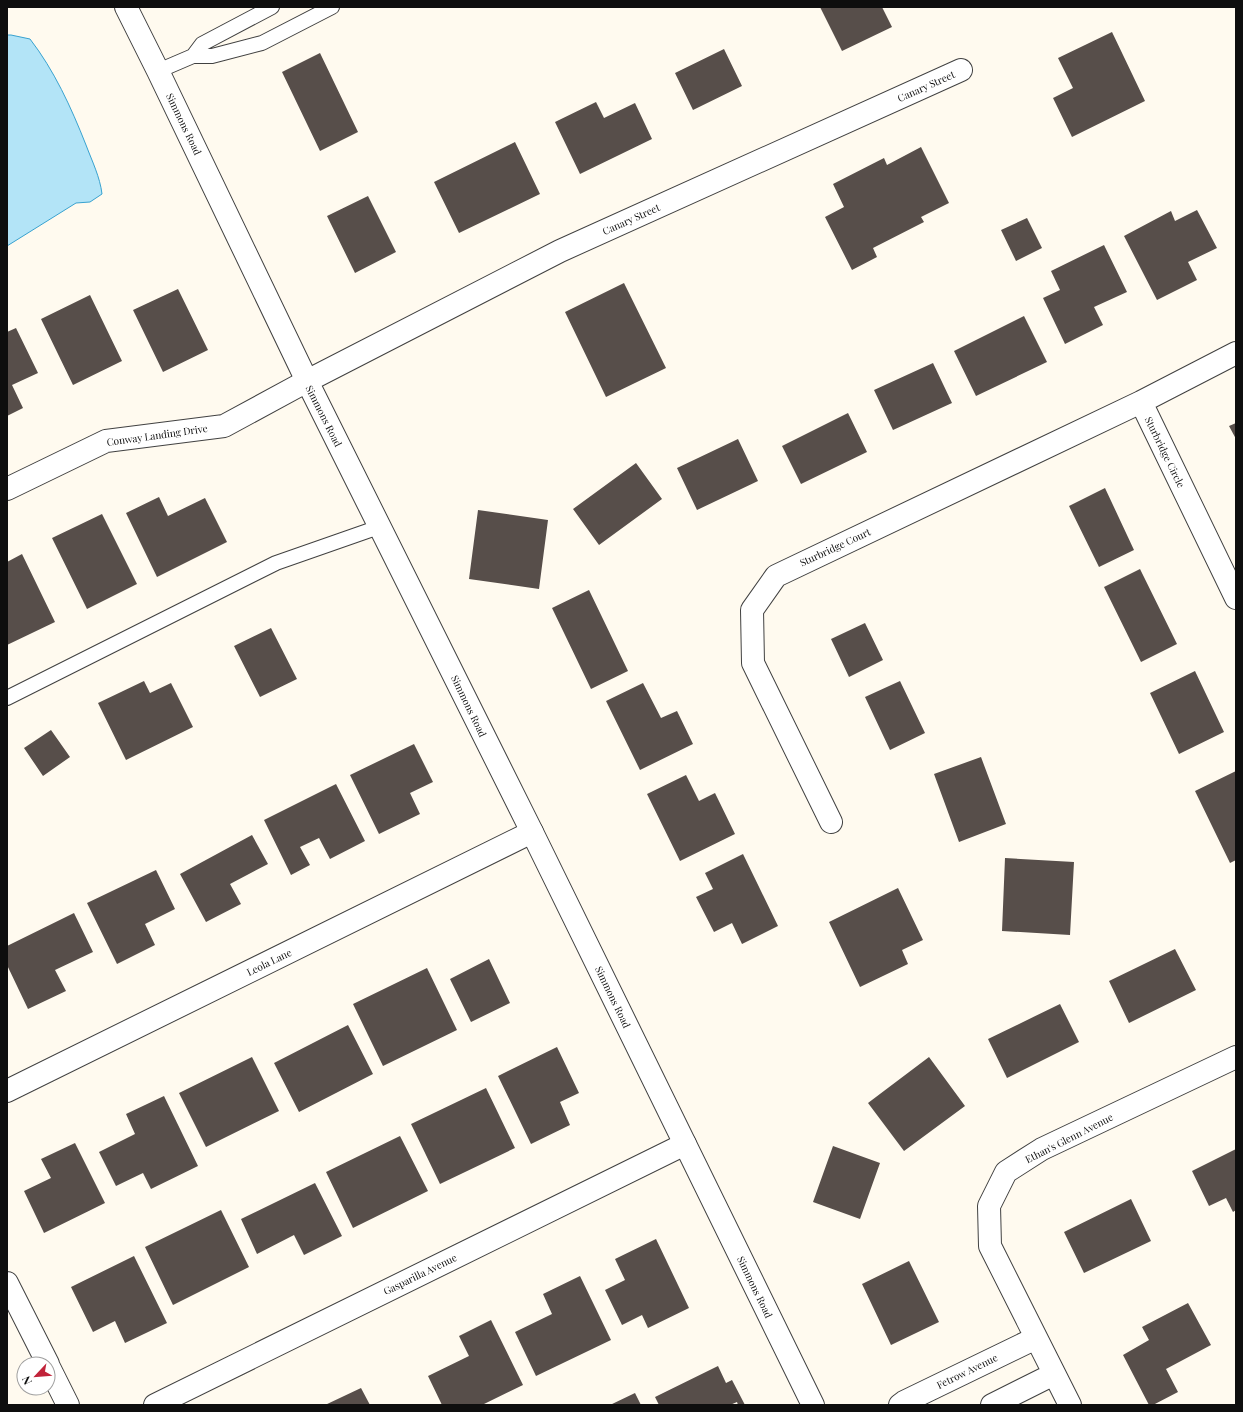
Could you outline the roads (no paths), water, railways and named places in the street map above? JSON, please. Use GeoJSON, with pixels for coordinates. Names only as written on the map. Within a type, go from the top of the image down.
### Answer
{"type":"FeatureCollection","features":[{"type":"Feature","properties":{"kind":"street","name":"Simmons Road"},"geometry":{"type":"LineString","coordinates":[[126,7],[307,381],[532,832],[813,1405]]}},
{"type":"Feature","properties":{"kind":"street","name":"Canary Street"},"geometry":{"type":"LineString","coordinates":[[307,381],[560,251],[961,70]]}},
{"type":"Feature","properties":{"kind":"street"},"geometry":{"type":"LineString","coordinates":[[1141,402],[1236,353]]}},
{"type":"Feature","properties":{"kind":"street","name":"Conway Landing Drive"},"geometry":{"type":"LineString","coordinates":[[7,488],[106,441],[224,426],[307,381]]}},
{"type":"Feature","properties":{"kind":"street","name":"Sturbridge Circle"},"geometry":{"type":"LineString","coordinates":[[1141,402],[1236,598]]}},
{"type":"Feature","properties":{"kind":"street","name":"Sturbridge Court"},"geometry":{"type":"LineString","coordinates":[[831,822],[753,663],[752,610],[776,576],[1141,402]]}},
{"type":"Feature","properties":{"kind":"street","name":"Leola Lane"},"geometry":{"type":"LineString","coordinates":[[7,1091],[532,832]]}},
{"type":"Feature","properties":{"kind":"street","name":"Ethan's Glenn Avenue"},"geometry":{"type":"LineString","coordinates":[[1070,1405],[990,1246],[989,1206],[1006,1172],[1042,1149],[1236,1057]]}},
{"type":"Feature","properties":{"kind":"street","name":"Gasparilla Avenue"},"geometry":{"type":"LineString","coordinates":[[155,1405],[685,1144]]}},
{"type":"Feature","properties":{"kind":"street"},"geometry":{"type":"LineString","coordinates":[[7,1282],[44,1356]]}},
{"type":"Feature","properties":{"kind":"street","name":"Fetrow Avenue"},"geometry":{"type":"LineString","coordinates":[[900,1405],[1036,1338]]}},
{"type":"Feature","properties":{"kind":"street"},"geometry":{"type":"LineString","coordinates":[[992,1405],[1054,1374]]}},
{"type":"Feature","properties":{"kind":"street"},"geometry":{"type":"LineString","coordinates":[[56,1380],[68,1405]]}},
{"type":"Feature","properties":{"kind":"lane"},"geometry":{"type":"LineString","coordinates":[[193,56],[202,44],[272,7]]}},
{"type":"Feature","properties":{"kind":"lane"},"geometry":{"type":"LineString","coordinates":[[158,71],[193,56],[212,56],[262,43],[332,7]]}},
{"type":"Feature","properties":{"kind":"lane"},"geometry":{"type":"LineString","coordinates":[[7,698],[276,563],[379,527]]}},
{"type":"Feature","properties":{"kind":"water"},"geometry":{"type":"Polygon","coordinates":[[[7,35],[30,39],[47,63],[68,103],[80,131],[98,175],[102,194],[90,202],[76,203],[7,246],[7,35]]]}}]}
